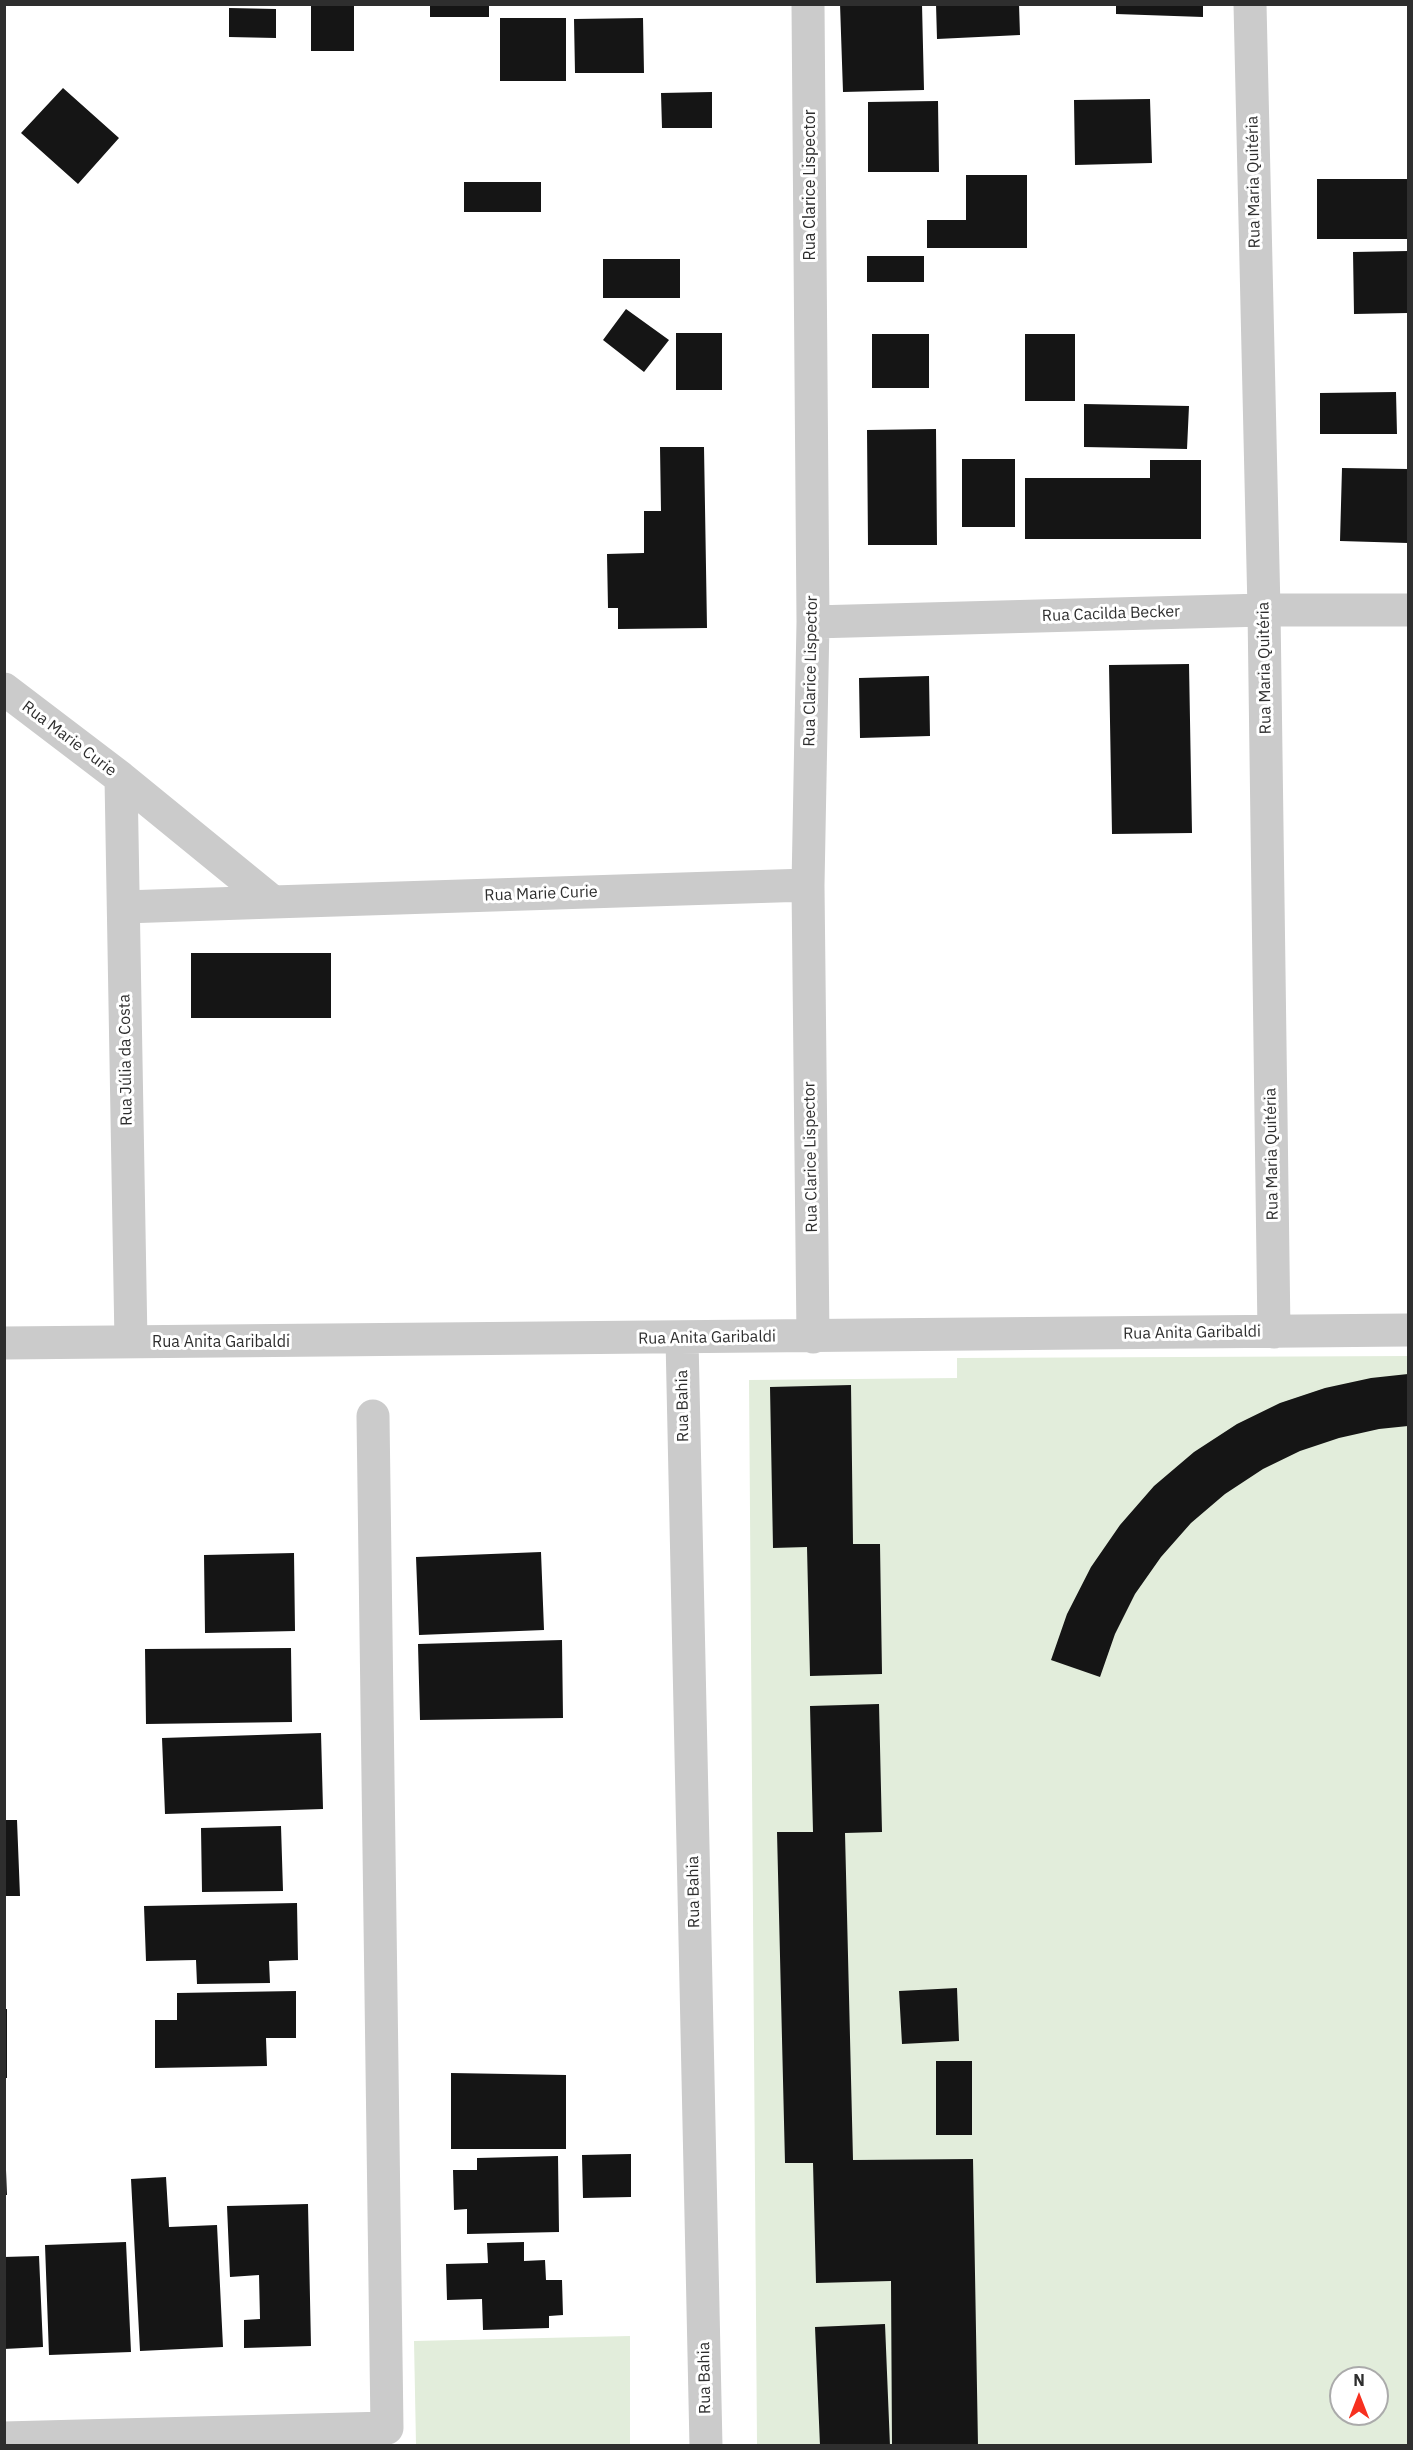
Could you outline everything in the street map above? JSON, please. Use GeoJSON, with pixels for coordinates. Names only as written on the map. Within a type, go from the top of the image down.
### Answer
{"type":"FeatureCollection","features":[{"type":"Feature","properties":{"kind":"street","name":"Rua Clarice Lispector"},"geometry":{"type":"LineString","coordinates":[[808,4],[813,622],[808,885],[813,1337]]}},
{"type":"Feature","properties":{"kind":"street","name":"Rua Maria Quitéria"},"geometry":{"type":"LineString","coordinates":[[1250,4],[1264,610],[1274,1332]]}},
{"type":"Feature","properties":{"kind":"street","name":"Rua Cacilda Becker"},"geometry":{"type":"LineString","coordinates":[[813,622],[1264,610],[1408,610]]}},
{"type":"Feature","properties":{"kind":"street","name":"Rua Marie Curie"},"geometry":{"type":"LineString","coordinates":[[4,689],[121,778],[273,903]]}},
{"type":"Feature","properties":{"kind":"street","name":"Rua Júlia da Costa"},"geometry":{"type":"LineString","coordinates":[[121,778],[131,1342]]}},
{"type":"Feature","properties":{"kind":"street","name":"Rua Marie Curie"},"geometry":{"type":"LineString","coordinates":[[123,907],[808,885]]}},
{"type":"Feature","properties":{"kind":"street","name":"Rua Anita Garibaldi"},"geometry":{"type":"LineString","coordinates":[[4,1343],[682,1339],[1408,1330]]}},
{"type":"Feature","properties":{"kind":"street","name":"Rua Bahia"},"geometry":{"type":"LineString","coordinates":[[682,1339],[706,2445]]}},
{"type":"Feature","properties":{"kind":"street"},"geometry":{"type":"LineString","coordinates":[[4,2439],[387,2428],[373,1416]]}},
{"type":"Feature","properties":{"kind":"green space"},"geometry":{"type":"Polygon","coordinates":[[[1408,1356],[1408,2445],[757,2445],[749,1380],[957,1378],[957,1358],[1408,1356]]]}},
{"type":"Feature","properties":{"kind":"green space"},"geometry":{"type":"Polygon","coordinates":[[[630,2336],[630,2445],[416,2445],[414,2341],[630,2336]]]}},
{"type":"Feature","properties":{"kind":"building"},"geometry":{"type":"Polygon","coordinates":[[[430,4],[489,4],[489,17],[430,17],[430,4]]]}},
{"type":"Feature","properties":{"kind":"building"},"geometry":{"type":"Polygon","coordinates":[[[840,4],[922,4],[924,90],[843,92],[840,4]]]}},
{"type":"Feature","properties":{"kind":"building"},"geometry":{"type":"Polygon","coordinates":[[[936,4],[1019,4],[1020,35],[937,39],[936,4]]]}},
{"type":"Feature","properties":{"kind":"building"},"geometry":{"type":"Polygon","coordinates":[[[311,5],[354,5],[354,51],[311,51],[311,5]]]}},
{"type":"Feature","properties":{"kind":"building"},"geometry":{"type":"Polygon","coordinates":[[[1116,5],[1203,5],[1203,17],[1116,14],[1116,5]]]}},
{"type":"Feature","properties":{"kind":"building"},"geometry":{"type":"Polygon","coordinates":[[[229,8],[276,9],[276,38],[229,37],[229,8]]]}},
{"type":"Feature","properties":{"kind":"building"},"geometry":{"type":"Polygon","coordinates":[[[500,18],[566,18],[566,81],[500,81],[500,18]]]}},
{"type":"Feature","properties":{"kind":"building"},"geometry":{"type":"Polygon","coordinates":[[[643,18],[644,73],[575,73],[574,19],[643,18]]]}},
{"type":"Feature","properties":{"kind":"building"},"geometry":{"type":"Polygon","coordinates":[[[63,88],[119,138],[78,184],[21,133],[63,88]]]}},
{"type":"Feature","properties":{"kind":"building"},"geometry":{"type":"Polygon","coordinates":[[[712,92],[712,128],[662,128],[661,93],[712,92]]]}},
{"type":"Feature","properties":{"kind":"building"},"geometry":{"type":"Polygon","coordinates":[[[1150,99],[1152,163],[1075,165],[1074,100],[1150,99]]]}},
{"type":"Feature","properties":{"kind":"building"},"geometry":{"type":"Polygon","coordinates":[[[938,101],[939,172],[868,172],[868,102],[938,101]]]}},
{"type":"Feature","properties":{"kind":"building"},"geometry":{"type":"Polygon","coordinates":[[[966,175],[1027,175],[1027,248],[927,248],[927,220],[966,220],[966,175]]]}},
{"type":"Feature","properties":{"kind":"building"},"geometry":{"type":"Polygon","coordinates":[[[1317,179],[1408,179],[1408,239],[1317,239],[1317,179]]]}},
{"type":"Feature","properties":{"kind":"building"},"geometry":{"type":"Polygon","coordinates":[[[464,182],[541,182],[541,212],[464,212],[464,182]]]}},
{"type":"Feature","properties":{"kind":"building"},"geometry":{"type":"Polygon","coordinates":[[[1408,251],[1408,313],[1354,314],[1353,252],[1408,251]]]}},
{"type":"Feature","properties":{"kind":"building"},"geometry":{"type":"Polygon","coordinates":[[[867,256],[924,256],[924,282],[867,282],[867,256]]]}},
{"type":"Feature","properties":{"kind":"building"},"geometry":{"type":"Polygon","coordinates":[[[603,259],[680,259],[680,298],[603,298],[603,259]]]}},
{"type":"Feature","properties":{"kind":"building"},"geometry":{"type":"Polygon","coordinates":[[[626,309],[669,340],[644,372],[603,340],[626,309]]]}},
{"type":"Feature","properties":{"kind":"building"},"geometry":{"type":"Polygon","coordinates":[[[676,333],[722,333],[722,390],[676,390],[676,333]]]}},
{"type":"Feature","properties":{"kind":"building"},"geometry":{"type":"Polygon","coordinates":[[[872,334],[929,334],[929,388],[872,388],[872,334]]]}},
{"type":"Feature","properties":{"kind":"building"},"geometry":{"type":"Polygon","coordinates":[[[1025,334],[1075,334],[1075,401],[1025,401],[1025,334]]]}},
{"type":"Feature","properties":{"kind":"building"},"geometry":{"type":"Polygon","coordinates":[[[1396,392],[1397,434],[1320,434],[1320,393],[1396,392]]]}},
{"type":"Feature","properties":{"kind":"building"},"geometry":{"type":"Polygon","coordinates":[[[1084,404],[1189,406],[1187,449],[1084,447],[1084,404]]]}},
{"type":"Feature","properties":{"kind":"building"},"geometry":{"type":"Polygon","coordinates":[[[936,429],[937,545],[868,545],[867,430],[936,429]]]}},
{"type":"Feature","properties":{"kind":"building"},"geometry":{"type":"Polygon","coordinates":[[[660,447],[704,447],[707,628],[618,629],[618,608],[608,608],[607,554],[644,553],[644,511],[661,511],[660,447]]]}},
{"type":"Feature","properties":{"kind":"building"},"geometry":{"type":"Polygon","coordinates":[[[962,459],[1015,459],[1015,527],[962,527],[962,459]]]}},
{"type":"Feature","properties":{"kind":"building"},"geometry":{"type":"Polygon","coordinates":[[[1150,460],[1201,460],[1201,539],[1025,539],[1025,478],[1150,478],[1150,460]]]}},
{"type":"Feature","properties":{"kind":"building"},"geometry":{"type":"Polygon","coordinates":[[[1342,468],[1408,469],[1408,543],[1340,541],[1342,468]]]}},
{"type":"Feature","properties":{"kind":"building"},"geometry":{"type":"Polygon","coordinates":[[[1189,664],[1192,833],[1112,834],[1109,665],[1189,664]]]}},
{"type":"Feature","properties":{"kind":"building"},"geometry":{"type":"Polygon","coordinates":[[[929,676],[930,736],[860,738],[859,678],[929,676]]]}},
{"type":"Feature","properties":{"kind":"building"},"geometry":{"type":"Polygon","coordinates":[[[191,953],[331,953],[331,1018],[191,1018],[191,953]]]}},
{"type":"Feature","properties":{"kind":"building"},"geometry":{"type":"Polygon","coordinates":[[[1408,1374],[1408,1426],[1379,1429],[1339,1438],[1300,1451],[1263,1469],[1225,1494],[1191,1523],[1161,1557],[1135,1594],[1115,1634],[1100,1677],[1051,1660],[1067,1614],[1091,1567],[1120,1525],[1154,1486],[1194,1452],[1237,1424],[1280,1403],[1325,1388],[1371,1378],[1408,1374]]]}},
{"type":"Feature","properties":{"kind":"building"},"geometry":{"type":"Polygon","coordinates":[[[851,1385],[853,1544],[880,1544],[882,1674],[810,1676],[807,1547],[773,1548],[770,1387],[851,1385]]]}},
{"type":"Feature","properties":{"kind":"building"},"geometry":{"type":"Polygon","coordinates":[[[541,1552],[544,1630],[419,1635],[416,1557],[541,1552]]]}},
{"type":"Feature","properties":{"kind":"building"},"geometry":{"type":"Polygon","coordinates":[[[294,1553],[295,1631],[205,1633],[204,1555],[294,1553]]]}},
{"type":"Feature","properties":{"kind":"building"},"geometry":{"type":"Polygon","coordinates":[[[562,1640],[563,1718],[420,1720],[418,1644],[562,1640]]]}},
{"type":"Feature","properties":{"kind":"building"},"geometry":{"type":"Polygon","coordinates":[[[291,1648],[292,1722],[146,1724],[145,1649],[291,1648]]]}},
{"type":"Feature","properties":{"kind":"building"},"geometry":{"type":"Polygon","coordinates":[[[879,1704],[882,1832],[845,1833],[853,2160],[973,2159],[978,2446],[892,2446],[891,2281],[816,2283],[813,2163],[785,2163],[777,1832],[813,1832],[810,1706],[879,1704]]]}},
{"type":"Feature","properties":{"kind":"building"},"geometry":{"type":"Polygon","coordinates":[[[321,1733],[323,1809],[165,1814],[162,1738],[321,1733]]]}},
{"type":"Feature","properties":{"kind":"building"},"geometry":{"type":"Polygon","coordinates":[[[4,1820],[17,1820],[20,1896],[4,1896],[4,1820]]]}},
{"type":"Feature","properties":{"kind":"building"},"geometry":{"type":"Polygon","coordinates":[[[281,1826],[283,1891],[202,1892],[201,1828],[281,1826]]]}},
{"type":"Feature","properties":{"kind":"building"},"geometry":{"type":"Polygon","coordinates":[[[297,1903],[298,1960],[269,1961],[270,1983],[197,1984],[196,1960],[146,1961],[144,1906],[297,1903]]]}},
{"type":"Feature","properties":{"kind":"building"},"geometry":{"type":"Polygon","coordinates":[[[957,1988],[959,2041],[902,2044],[899,1991],[957,1988]]]}},
{"type":"Feature","properties":{"kind":"building"},"geometry":{"type":"Polygon","coordinates":[[[296,1991],[296,2038],[266,2038],[267,2066],[155,2068],[155,2020],[177,2020],[177,1993],[296,1991]]]}},
{"type":"Feature","properties":{"kind":"building"},"geometry":{"type":"Polygon","coordinates":[[[4,2009],[7,2009],[7,2078],[4,2078],[4,2009]]]}},
{"type":"Feature","properties":{"kind":"building"},"geometry":{"type":"Polygon","coordinates":[[[936,2061],[972,2061],[972,2135],[936,2135],[936,2061]]]}},
{"type":"Feature","properties":{"kind":"building"},"geometry":{"type":"Polygon","coordinates":[[[451,2073],[566,2075],[566,2149],[451,2149],[451,2073]]]}},
{"type":"Feature","properties":{"kind":"building"},"geometry":{"type":"Polygon","coordinates":[[[631,2154],[631,2197],[583,2198],[582,2155],[631,2154]]]}},
{"type":"Feature","properties":{"kind":"building"},"geometry":{"type":"Polygon","coordinates":[[[558,2156],[559,2232],[467,2234],[467,2209],[454,2210],[453,2170],[477,2170],[477,2158],[558,2156]]]}},
{"type":"Feature","properties":{"kind":"building"},"geometry":{"type":"Polygon","coordinates":[[[4,2170],[6,2170],[7,2195],[4,2195],[4,2170]]]}},
{"type":"Feature","properties":{"kind":"building"},"geometry":{"type":"Polygon","coordinates":[[[166,2177],[169,2227],[217,2225],[223,2347],[140,2351],[131,2179],[166,2177]]]}},
{"type":"Feature","properties":{"kind":"building"},"geometry":{"type":"Polygon","coordinates":[[[308,2204],[311,2346],[244,2348],[244,2320],[260,2319],[259,2275],[230,2277],[227,2206],[308,2204]]]}},
{"type":"Feature","properties":{"kind":"building"},"geometry":{"type":"Polygon","coordinates":[[[126,2242],[131,2352],[49,2355],[45,2245],[126,2242]]]}},
{"type":"Feature","properties":{"kind":"building"},"geometry":{"type":"Polygon","coordinates":[[[524,2242],[524,2261],[545,2260],[546,2280],[562,2280],[563,2315],[549,2316],[549,2328],[483,2330],[482,2299],[447,2300],[446,2264],[488,2263],[487,2243],[524,2242]]]}},
{"type":"Feature","properties":{"kind":"building"},"geometry":{"type":"Polygon","coordinates":[[[39,2256],[43,2347],[4,2349],[4,2257],[39,2256]]]}},
{"type":"Feature","properties":{"kind":"building"},"geometry":{"type":"Polygon","coordinates":[[[885,2324],[890,2446],[820,2446],[815,2327],[885,2324]]]}}]}
